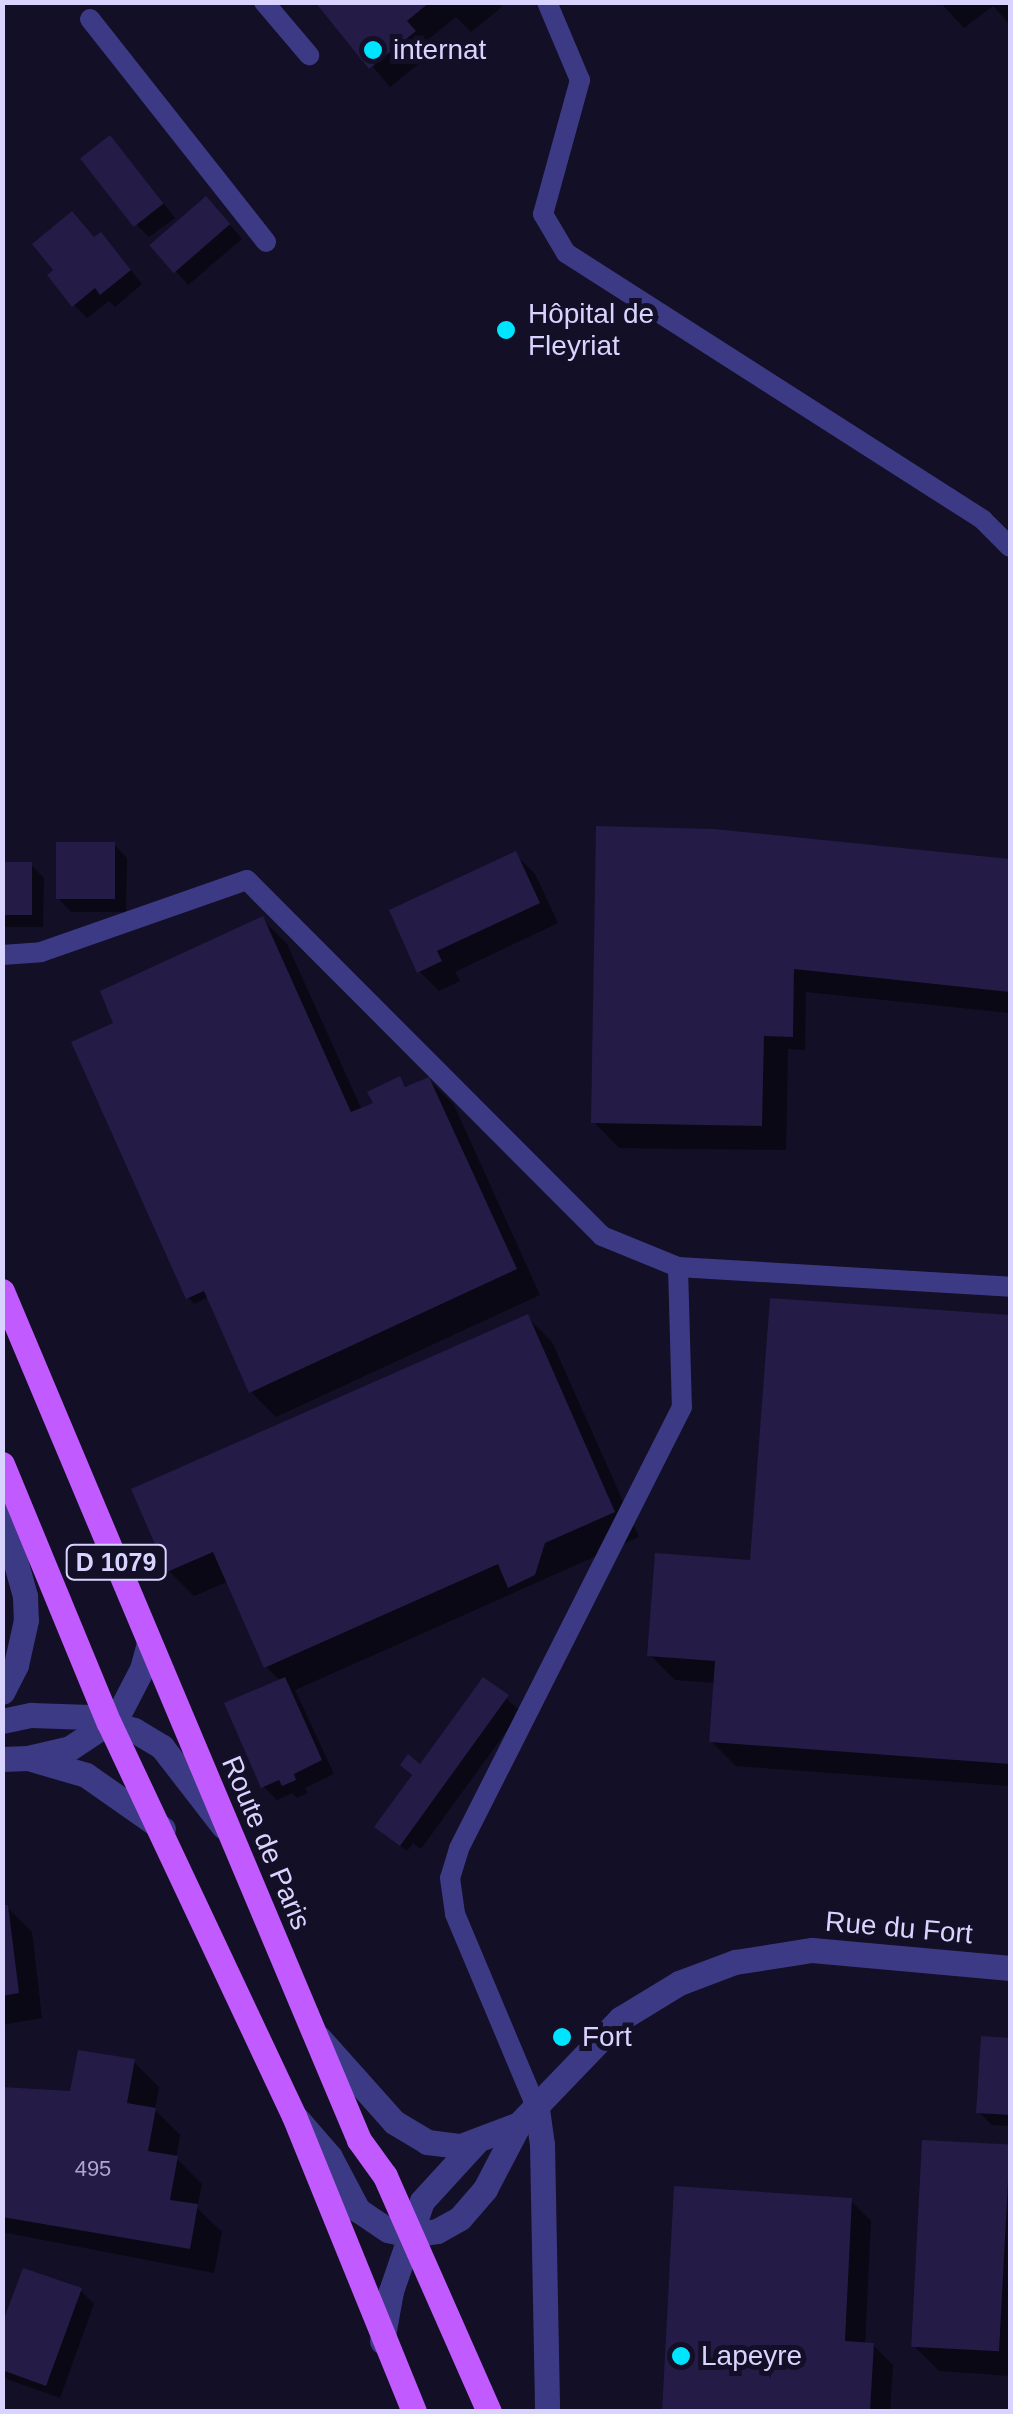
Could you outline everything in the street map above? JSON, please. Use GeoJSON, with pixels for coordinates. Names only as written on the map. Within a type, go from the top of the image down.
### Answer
{"type":"FeatureCollection","features":[{"type":"Feature","properties":{"kind":"main road","name":"Route de Paris"},"geometry":{"type":"LineString","coordinates":[[2,1291],[359,2140],[384,2176],[490,2412]]}},
{"type":"Feature","properties":{"kind":"main road","name":"D 1079"},"geometry":{"type":"LineString","coordinates":[[2,1464],[110,1723],[163,1829],[294,2116],[414,2412]]}},
{"type":"Feature","properties":{"kind":"street"},"geometry":{"type":"LineString","coordinates":[[2,1512],[25,1596],[26,1620],[17,1660],[2,1692]]}},
{"type":"Feature","properties":{"kind":"street"},"geometry":{"type":"LineString","coordinates":[[15,1759],[70,1748],[110,1723],[130,1696],[149,1643]]}},
{"type":"Feature","properties":{"kind":"street"},"geometry":{"type":"LineString","coordinates":[[2,1722],[31,1715],[90,1716],[134,1730],[162,1747],[230,1834]]}},
{"type":"Feature","properties":{"kind":"street"},"geometry":{"type":"LineString","coordinates":[[15,1759],[86,1775],[163,1829]]}},
{"type":"Feature","properties":{"kind":"street","name":"Rue du Fort"},"geometry":{"type":"LineString","coordinates":[[409,2235],[437,2231],[460,2218],[485,2189],[528,2116],[620,2019],[679,1983],[735,1962],[812,1950],[1010,1968]]}},
{"type":"Feature","properties":{"kind":"street","name":"Rue du Fort"},"geometry":{"type":"LineString","coordinates":[[313,2031],[372,2103],[414,2136],[444,2146],[476,2142],[528,2116]]}},
{"type":"Feature","properties":{"kind":"street"},"geometry":{"type":"LineString","coordinates":[[294,2116],[330,2157],[358,2210],[388,2230],[409,2235]]}},
{"type":"Feature","properties":{"kind":"street"},"geometry":{"type":"LineString","coordinates":[[528,2116],[542,2144],[547,2412]]}},
{"type":"Feature","properties":{"kind":"street","name":"Rue du Fort"},"geometry":{"type":"LineString","coordinates":[[382,2341],[391,2291],[422,2201],[476,2142]]}},
{"type":"Feature","properties":{"kind":"lane"},"geometry":{"type":"LineString","coordinates":[[264,2],[309,55]]}},
{"type":"Feature","properties":{"kind":"lane"},"geometry":{"type":"LineString","coordinates":[[547,2],[580,80],[544,214],[566,252],[983,520],[1010,547]]}},
{"type":"Feature","properties":{"kind":"lane"},"geometry":{"type":"LineString","coordinates":[[90,19],[266,242]]}},
{"type":"Feature","properties":{"kind":"lane"},"geometry":{"type":"LineString","coordinates":[[2,954],[41,952],[247,880],[602,1236],[678,1268],[1010,1288]]}},
{"type":"Feature","properties":{"kind":"lane"},"geometry":{"type":"LineString","coordinates":[[528,2116],[455,1914],[450,1878],[459,1849],[682,1407],[678,1268]]}},
{"type":"Feature","properties":{"kind":"building","name":"internat"},"geometry":{"type":"Polygon","coordinates":[[[315,2],[430,2],[407,21],[416,31],[369,69],[315,2]]]}},
{"type":"Feature","properties":{"kind":"building"},"geometry":{"type":"Polygon","coordinates":[[[110,135],[164,204],[134,227],[80,158],[110,135]]]}},
{"type":"Feature","properties":{"kind":"building"},"geometry":{"type":"Polygon","coordinates":[[[206,196],[230,224],[174,273],[149,245],[206,196]]]}},
{"type":"Feature","properties":{"kind":"building"},"geometry":{"type":"Polygon","coordinates":[[[72,211],[94,237],[101,232],[131,270],[100,295],[95,288],[72,307],[47,275],[53,270],[32,244],[72,211]]]}},
{"type":"Feature","properties":{"kind":"building"},"geometry":{"type":"Polygon","coordinates":[[[596,826],[714,829],[1010,859],[1010,992],[794,969],[793,1037],[764,1036],[762,1126],[591,1123],[596,826]]]}},
{"type":"Feature","properties":{"kind":"building"},"geometry":{"type":"Polygon","coordinates":[[[56,842],[115,842],[115,899],[56,899],[56,842]]]}},
{"type":"Feature","properties":{"kind":"building"},"geometry":{"type":"Polygon","coordinates":[[[516,851],[540,903],[437,951],[442,961],[417,973],[389,910],[516,851]]]}},
{"type":"Feature","properties":{"kind":"building"},"geometry":{"type":"Polygon","coordinates":[[[2,862],[32,862],[32,915],[2,915],[2,862]]]}},
{"type":"Feature","properties":{"kind":"building"},"geometry":{"type":"Polygon","coordinates":[[[263,916],[351,1112],[373,1103],[367,1092],[400,1076],[405,1087],[429,1077],[517,1269],[249,1393],[204,1291],[186,1299],[71,1042],[113,1023],[100,991],[263,916]]]}},
{"type":"Feature","properties":{"kind":"building"},"geometry":{"type":"Polygon","coordinates":[[[770,1298],[1010,1315],[1010,1764],[709,1742],[715,1661],[647,1656],[655,1553],[750,1560],[770,1298]]]}},
{"type":"Feature","properties":{"kind":"building"},"geometry":{"type":"Polygon","coordinates":[[[528,1314],[615,1512],[545,1543],[535,1575],[508,1588],[498,1564],[264,1668],[213,1552],[167,1572],[131,1489],[528,1314]]]}},
{"type":"Feature","properties":{"kind":"building"},"geometry":{"type":"Polygon","coordinates":[[[285,1677],[322,1760],[294,1774],[296,1780],[282,1786],[279,1780],[261,1788],[224,1703],[285,1677]]]}},
{"type":"Feature","properties":{"kind":"building"},"geometry":{"type":"Polygon","coordinates":[[[483,1677],[509,1695],[400,1846],[374,1827],[412,1775],[400,1765],[408,1754],[420,1764],[483,1677]]]}},
{"type":"Feature","properties":{"kind":"building"},"geometry":{"type":"Polygon","coordinates":[[[2,1905],[8,1905],[19,1993],[2,1996],[2,1905]]]}},
{"type":"Feature","properties":{"kind":"building"},"geometry":{"type":"Polygon","coordinates":[[[981,2036],[1010,2038],[1010,2115],[976,2113],[981,2036]]]}},
{"type":"Feature","properties":{"kind":"building"},"geometry":{"type":"Polygon","coordinates":[[[78,2050],[135,2059],[127,2103],[156,2108],[148,2151],[178,2156],[170,2200],[198,2204],[190,2249],[2,2217],[2,2087],[70,2091],[78,2050]]]}},
{"type":"Feature","properties":{"kind":"building"},"geometry":{"type":"Polygon","coordinates":[[[922,2140],[1010,2145],[999,2351],[911,2347],[922,2140]]]}},
{"type":"Feature","properties":{"kind":"building"},"geometry":{"type":"Polygon","coordinates":[[[674,2186],[852,2198],[845,2341],[874,2343],[870,2412],[662,2412],[674,2186]]]}},
{"type":"Feature","properties":{"kind":"building"},"geometry":{"type":"Polygon","coordinates":[[[23,2268],[82,2288],[46,2386],[2,2370],[2,2324],[23,2268]]]}},
{"type":"Feature","properties":{"kind":"place","name":"internat"},"geometry":{"type":"Point","coordinates":[373,50]}},
{"type":"Feature","properties":{"kind":"place","name":"Hôpital de Fleyriat"},"geometry":{"type":"Point","coordinates":[506,330]}},
{"type":"Feature","properties":{"kind":"place","name":"Fort"},"geometry":{"type":"Point","coordinates":[562,2037]}},
{"type":"Feature","properties":{"kind":"place","name":"Lapeyre"},"geometry":{"type":"Point","coordinates":[681,2356]}}]}
